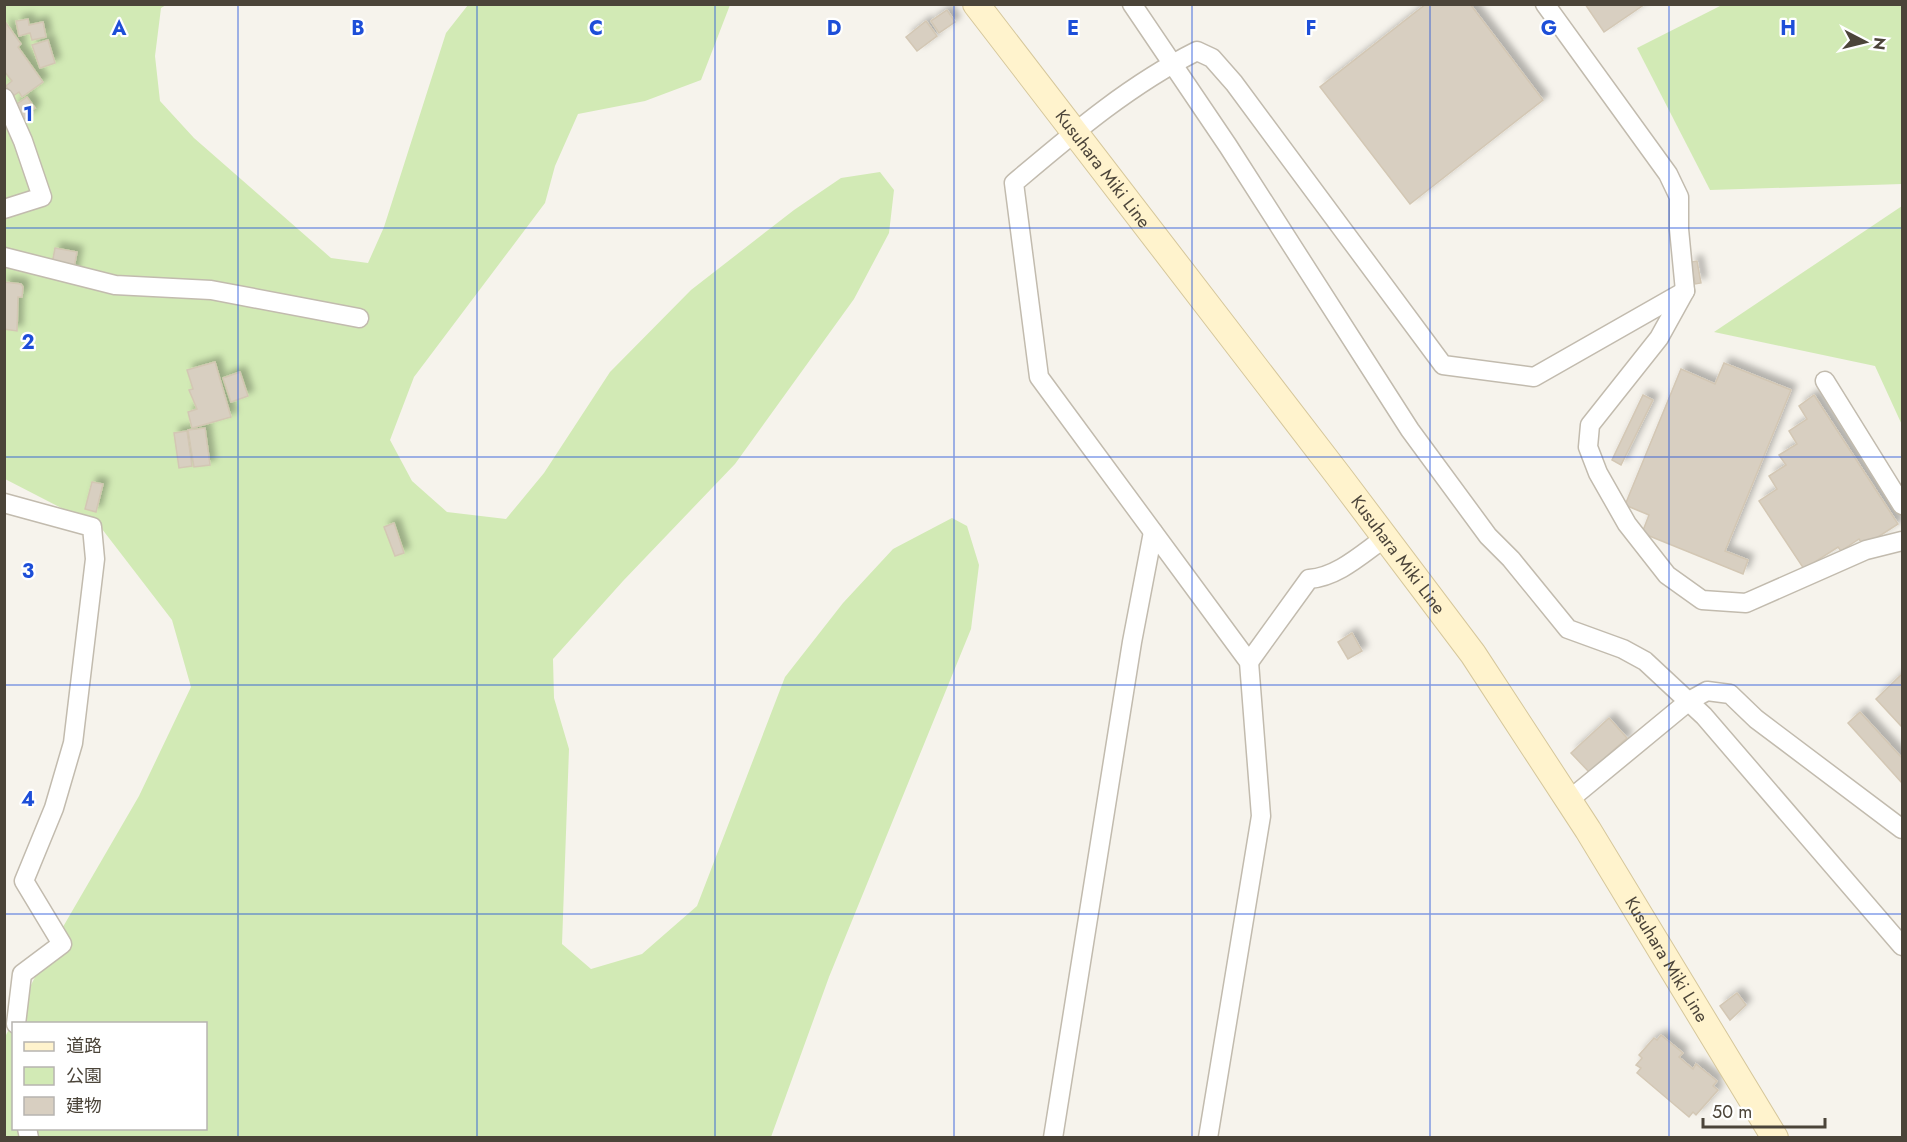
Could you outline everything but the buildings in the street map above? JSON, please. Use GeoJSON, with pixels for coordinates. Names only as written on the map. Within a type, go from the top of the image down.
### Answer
{"type":"FeatureCollection","features":[{"type":"Feature","properties":{"kind":"main road","name":"Kusuhara Miki Line"},"geometry":{"type":"LineString","coordinates":[[976,4],[1386,537],[1473,654],[1569,800],[1775,1137]]}},
{"type":"Feature","properties":{"kind":"street"},"geometry":{"type":"LineString","coordinates":[[1132,4],[1173,63],[1410,430],[1488,536],[1511,559],[1568,628],[1623,649],[1646,661],[1689,701],[1902,946]]}},
{"type":"Feature","properties":{"kind":"street"},"geometry":{"type":"LineString","coordinates":[[1545,4],[1668,174],[1679,197],[1679,229],[1685,291],[1659,338],[1590,425],[1588,447],[1598,473],[1627,524],[1667,575],[1702,600],[1746,603],[1866,550],[1902,541]]}},
{"type":"Feature","properties":{"kind":"street"},"geometry":{"type":"LineString","coordinates":[[1208,1137],[1261,816],[1249,663],[1039,377],[1014,183],[1096,113],[1173,63],[1197,51],[1212,58],[1234,82],[1443,365],[1534,376],[1685,291]]}},
{"type":"Feature","properties":{"kind":"street"},"geometry":{"type":"LineString","coordinates":[[4,98],[42,196],[4,209]]}},
{"type":"Feature","properties":{"kind":"street"},"geometry":{"type":"LineString","coordinates":[[4,257],[116,285],[212,290],[359,318]]}},
{"type":"Feature","properties":{"kind":"street"},"geometry":{"type":"LineString","coordinates":[[1825,381],[1902,504]]}},
{"type":"Feature","properties":{"kind":"street"},"geometry":{"type":"LineString","coordinates":[[4,503],[92,527],[95,559],[73,743],[54,808],[24,881],[62,944],[22,974],[16,1022]]}},
{"type":"Feature","properties":{"kind":"street"},"geometry":{"type":"LineString","coordinates":[[1053,1137],[1132,642],[1153,532]]}},
{"type":"Feature","properties":{"kind":"street"},"geometry":{"type":"LineString","coordinates":[[1249,663],[1309,579],[1321,578],[1348,564],[1386,537]]}},
{"type":"Feature","properties":{"kind":"street"},"geometry":{"type":"LineString","coordinates":[[1569,800],[1689,701],[1707,692],[1730,694],[1756,719],[1902,829]]}},
{"type":"Feature","properties":{"kind":"green space"},"geometry":{"type":"Polygon","coordinates":[[[5,5],[166,5],[161,8],[155,56],[160,101],[194,138],[331,258],[368,263],[384,227],[446,33],[468,5],[730,5],[701,80],[645,101],[578,114],[555,166],[545,203],[414,377],[390,440],[412,481],[447,512],[506,519],[544,473],[610,372],[691,290],[794,210],[841,178],[880,172],[894,190],[889,233],[854,299],[735,464],[623,581],[553,659],[554,698],[569,749],[562,944],[591,969],[642,954],[697,906],[785,677],[843,603],[893,549],[952,518],[967,526],[979,565],[971,629],[829,977],[771,1137],[5,1138],[5,1037],[12,1023],[12,1130],[207,1130],[207,1022],[12,1022],[42,963],[139,796],[191,687],[172,620],[102,529],[5,479],[5,5]]]}},
{"type":"Feature","properties":{"kind":"green space"},"geometry":{"type":"Polygon","coordinates":[[[1722,5],[1902,5],[1902,184],[1710,190],[1637,48],[1722,5]]]}},
{"type":"Feature","properties":{"kind":"green space"},"geometry":{"type":"Polygon","coordinates":[[[1902,206],[1902,425],[1875,366],[1714,332],[1902,206]]]}}]}
